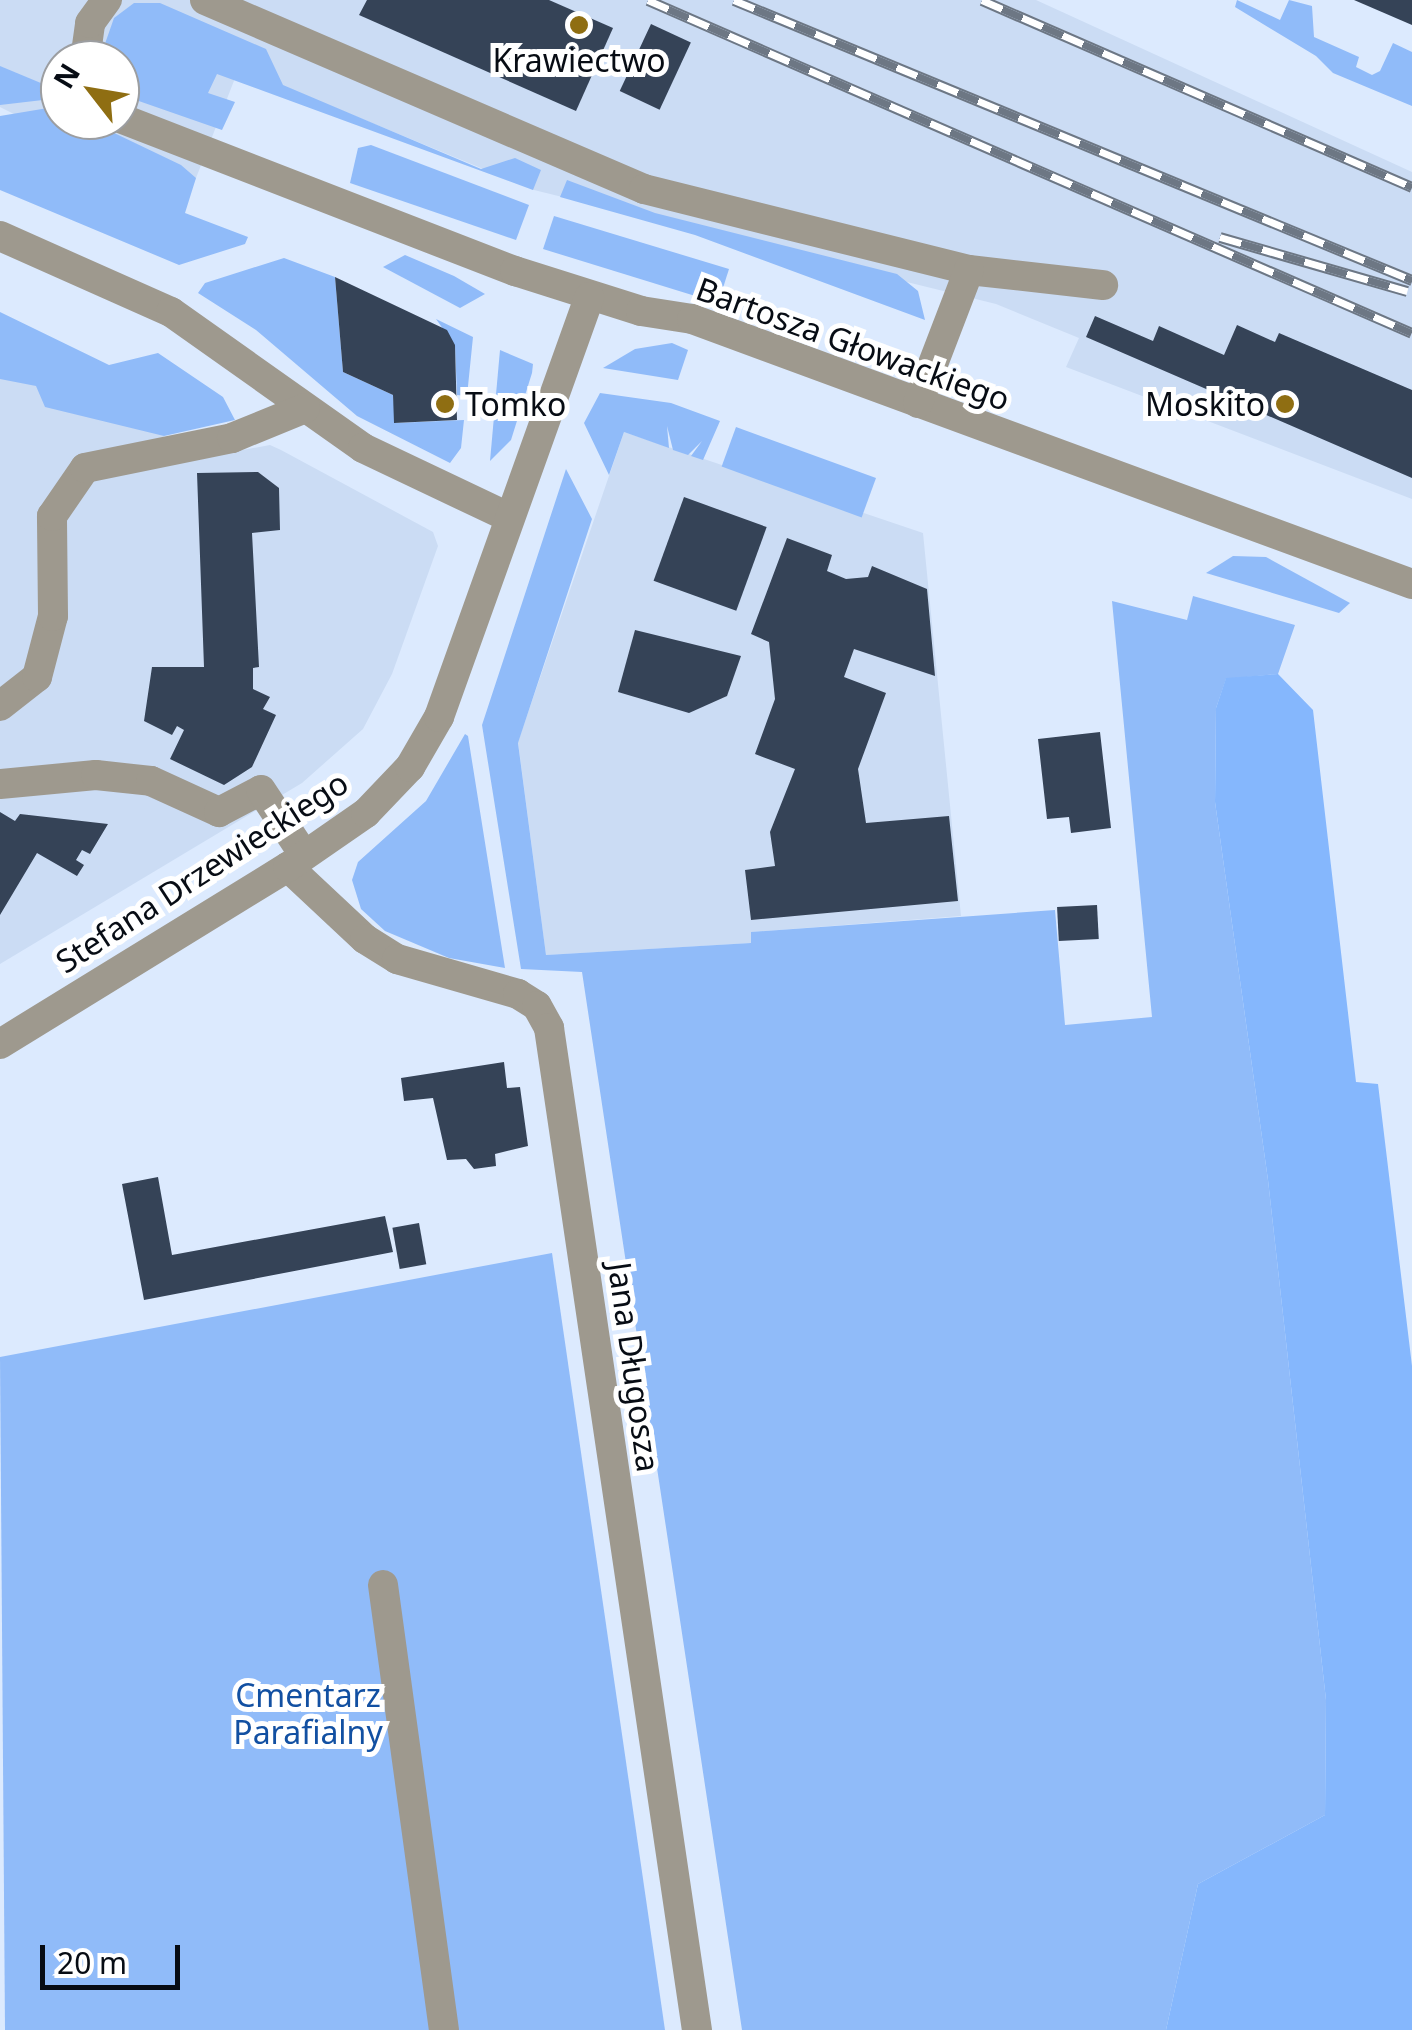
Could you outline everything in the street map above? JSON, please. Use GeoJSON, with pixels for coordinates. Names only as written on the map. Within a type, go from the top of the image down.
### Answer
{"type":"FeatureCollection","features":[{"type":"Feature","properties":{"kind":"street"},"geometry":{"type":"LineString","coordinates":[[88,40],[90,23],[107,0]]}},
{"type":"Feature","properties":{"kind":"street"},"geometry":{"type":"LineString","coordinates":[[205,0],[644,189],[969,270],[1103,285]]}},
{"type":"Feature","properties":{"kind":"street","name":"Bartosza Głowackiego"},"geometry":{"type":"LineString","coordinates":[[140,127],[212,158],[589,297],[692,319],[1412,584]]}},
{"type":"Feature","properties":{"kind":"street"},"geometry":{"type":"LineString","coordinates":[[0,236],[171,312],[363,448],[508,516]]}},
{"type":"Feature","properties":{"kind":"street"},"geometry":{"type":"LineString","coordinates":[[918,402],[969,270]]}},
{"type":"Feature","properties":{"kind":"street","name":"Stefana Drzewieckiego"},"geometry":{"type":"LineString","coordinates":[[0,1044],[296,861],[366,813],[410,766],[439,716],[589,297]]}},
{"type":"Feature","properties":{"kind":"street"},"geometry":{"type":"LineString","coordinates":[[0,706],[37,677],[53,616],[52,516],[85,468],[232,438],[306,408]]}},
{"type":"Feature","properties":{"kind":"street","name":"Jana Długosza"},"geometry":{"type":"LineString","coordinates":[[0,784],[96,775],[151,781],[219,812],[261,790],[296,861],[381,949],[433,973],[518,994],[537,1006],[549,1028],[697,2030]]}},
{"type":"Feature","properties":{"kind":"street"},"geometry":{"type":"LineString","coordinates":[[383,1585],[444,2030]]}},
{"type":"Feature","properties":{"kind":"shaded area"},"geometry":{"type":"Polygon","coordinates":[[[0,0],[1036,0],[1412,172],[1412,499],[1066,367],[1079,338],[996,304],[534,190],[239,68],[187,201],[66,140],[140,140],[140,40],[40,40],[40,127],[0,107],[0,0]]]}},
{"type":"Feature","properties":{"kind":"shaded area"},"geometry":{"type":"Polygon","coordinates":[[[9,378],[160,421],[170,463],[270,445],[433,532],[438,546],[392,674],[363,729],[302,783],[0,964],[0,379],[9,378]]]}},
{"type":"Feature","properties":{"kind":"shaded area"},"geometry":{"type":"Polygon","coordinates":[[[624,432],[923,533],[961,916],[752,932],[752,943],[546,955],[518,742],[624,432]]]}},
{"type":"Feature","properties":{"kind":"shaded area"},"geometry":{"type":"Polygon","coordinates":[[[1278,674],[1313,710],[1356,1082],[1378,1084],[1412,1366],[1412,2030],[1166,2030],[1198,1884],[1325,1815],[1326,1700],[1268,1180],[1215,802],[1216,708],[1226,678],[1278,674]]]}},
{"type":"Feature","properties":{"kind":"green space"},"geometry":{"type":"Polygon","coordinates":[[[1237,0],[1280,20],[1289,0],[1312,6],[1314,37],[1359,57],[1356,67],[1372,75],[1380,71],[1393,43],[1412,52],[1412,106],[1333,73],[1316,56],[1235,7],[1237,0]]]}},
{"type":"Feature","properties":{"kind":"green space"},"geometry":{"type":"Polygon","coordinates":[[[134,3],[160,3],[266,49],[283,85],[481,169],[515,158],[541,170],[533,190],[217,74],[208,93],[235,102],[222,130],[140,101],[140,40],[106,40],[114,18],[134,3]]]}},
{"type":"Feature","properties":{"kind":"green space"},"geometry":{"type":"Polygon","coordinates":[[[0,66],[40,83],[40,100],[0,105],[0,66]]]}},
{"type":"Feature","properties":{"kind":"green space"},"geometry":{"type":"Polygon","coordinates":[[[40,109],[40,140],[129,140],[181,165],[196,178],[185,213],[248,237],[245,244],[179,265],[0,190],[0,116],[40,109]]]}},
{"type":"Feature","properties":{"kind":"green space"},"geometry":{"type":"Polygon","coordinates":[[[371,145],[529,205],[516,240],[350,183],[358,148],[371,145]]]}},
{"type":"Feature","properties":{"kind":"green space"},"geometry":{"type":"Polygon","coordinates":[[[567,180],[655,213],[897,274],[918,291],[925,320],[695,235],[560,197],[567,180]]]}},
{"type":"Feature","properties":{"kind":"green space"},"geometry":{"type":"Polygon","coordinates":[[[554,216],[729,269],[722,291],[705,299],[543,249],[554,216]]]}},
{"type":"Feature","properties":{"kind":"green space"},"geometry":{"type":"Polygon","coordinates":[[[405,255],[485,294],[460,308],[383,267],[405,255]]]}},
{"type":"Feature","properties":{"kind":"green space"},"geometry":{"type":"Polygon","coordinates":[[[284,258],[335,277],[343,372],[393,395],[396,423],[464,420],[461,448],[450,463],[357,416],[256,330],[198,293],[205,283],[284,258]]]}},
{"type":"Feature","properties":{"kind":"green space"},"geometry":{"type":"Polygon","coordinates":[[[0,312],[109,365],[158,353],[223,397],[235,420],[164,436],[45,407],[36,386],[0,379],[0,312]]]}},
{"type":"Feature","properties":{"kind":"green space"},"geometry":{"type":"Polygon","coordinates":[[[436,319],[473,337],[467,396],[457,395],[455,346],[436,319]]]}},
{"type":"Feature","properties":{"kind":"green space"},"geometry":{"type":"Polygon","coordinates":[[[672,343],[688,350],[678,380],[603,368],[635,349],[672,343]]]}},
{"type":"Feature","properties":{"kind":"green space"},"geometry":{"type":"Polygon","coordinates":[[[500,350],[533,364],[511,440],[490,461],[500,350]]]}},
{"type":"Feature","properties":{"kind":"green space"},"geometry":{"type":"Polygon","coordinates":[[[600,393],[671,403],[720,421],[703,460],[691,456],[702,441],[688,455],[673,450],[667,426],[669,448],[624,432],[609,475],[584,423],[600,393]]]}},
{"type":"Feature","properties":{"kind":"green space"},"geometry":{"type":"Polygon","coordinates":[[[736,427],[876,478],[862,517],[722,466],[736,427]]]}},
{"type":"Feature","properties":{"kind":"green space"},"geometry":{"type":"Polygon","coordinates":[[[566,469],[592,519],[518,743],[546,955],[751,943],[751,932],[1055,910],[1065,1025],[1152,1017],[1112,601],[1187,620],[1193,596],[1295,625],[1278,674],[1226,679],[1216,708],[1215,802],[1268,1180],[1326,1700],[1325,1815],[1198,1884],[1166,2030],[742,2030],[582,972],[521,969],[482,725],[566,469]]]}},
{"type":"Feature","properties":{"kind":"green space"},"geometry":{"type":"Polygon","coordinates":[[[1233,556],[1266,557],[1350,603],[1339,613],[1206,573],[1233,556]]]}},
{"type":"Feature","properties":{"kind":"green space"},"geometry":{"type":"Polygon","coordinates":[[[465,734],[505,968],[449,958],[385,931],[361,909],[352,880],[358,862],[426,801],[465,734]]]}},
{"type":"Feature","properties":{"kind":"green space","name":"Cmentarz Parafialny"},"geometry":{"type":"Polygon","coordinates":[[[552,1253],[665,2030],[5,2030],[0,1357],[552,1253]]]}},
{"type":"Feature","properties":{"kind":"building"},"geometry":{"type":"Polygon","coordinates":[[[367,0],[549,0],[613,28],[576,111],[359,15],[367,0]]]}},
{"type":"Feature","properties":{"kind":"building"},"geometry":{"type":"Polygon","coordinates":[[[1354,0],[1412,0],[1412,25],[1354,0]]]}},
{"type":"Feature","properties":{"kind":"building"},"geometry":{"type":"Polygon","coordinates":[[[651,24],[691,43],[660,110],[620,91],[651,24]]]}},
{"type":"Feature","properties":{"kind":"building"},"geometry":{"type":"Polygon","coordinates":[[[335,277],[447,330],[455,345],[457,420],[394,423],[393,395],[343,372],[335,277]]]}},
{"type":"Feature","properties":{"kind":"building","name":"Moskito"},"geometry":{"type":"Polygon","coordinates":[[[1095,316],[1153,341],[1159,326],[1224,355],[1237,325],[1275,342],[1279,333],[1412,390],[1412,478],[1086,337],[1095,316]]]}},
{"type":"Feature","properties":{"kind":"building"},"geometry":{"type":"Polygon","coordinates":[[[258,472],[279,488],[280,530],[252,533],[259,667],[253,668],[253,689],[270,697],[263,709],[276,715],[252,767],[224,785],[170,759],[184,730],[177,726],[172,735],[144,721],[152,667],[204,667],[197,473],[258,472]]]}},
{"type":"Feature","properties":{"kind":"building"},"geometry":{"type":"Polygon","coordinates":[[[684,497],[767,527],[736,611],[654,581],[684,497]]]}},
{"type":"Feature","properties":{"kind":"building"},"geometry":{"type":"Polygon","coordinates":[[[787,538],[832,555],[827,571],[846,579],[868,577],[872,566],[927,589],[935,676],[854,649],[844,677],[886,693],[858,769],[866,823],[949,816],[958,901],[751,920],[745,870],[775,866],[770,832],[795,769],[755,754],[775,699],[769,642],[751,634],[787,538]]]}},
{"type":"Feature","properties":{"kind":"building"},"geometry":{"type":"Polygon","coordinates":[[[635,630],[741,656],[727,696],[689,713],[618,692],[635,630]]]}},
{"type":"Feature","properties":{"kind":"building"},"geometry":{"type":"Polygon","coordinates":[[[1100,732],[1111,828],[1071,833],[1069,817],[1047,819],[1038,739],[1100,732]]]}},
{"type":"Feature","properties":{"kind":"building"},"geometry":{"type":"Polygon","coordinates":[[[0,812],[15,821],[20,814],[108,824],[90,854],[82,850],[76,860],[84,865],[77,876],[37,853],[0,915],[0,812]]]}},
{"type":"Feature","properties":{"kind":"building"},"geometry":{"type":"Polygon","coordinates":[[[1097,905],[1099,939],[1059,941],[1057,907],[1097,905]]]}},
{"type":"Feature","properties":{"kind":"building"},"geometry":{"type":"Polygon","coordinates":[[[504,1062],[507,1088],[520,1087],[528,1146],[495,1154],[496,1166],[474,1169],[466,1159],[447,1160],[433,1098],[404,1101],[401,1078],[504,1062]]]}},
{"type":"Feature","properties":{"kind":"building"},"geometry":{"type":"Polygon","coordinates":[[[158,1177],[172,1255],[385,1216],[393,1252],[144,1300],[122,1184],[158,1177]]]}},
{"type":"Feature","properties":{"kind":"building"},"geometry":{"type":"Polygon","coordinates":[[[419,1223],[426,1264],[400,1269],[392,1228],[419,1223]]]}},
{"type":"Feature","properties":{"kind":"railway"},"geometry":{"type":"LineString","coordinates":[[648,0],[1412,333]]}},
{"type":"Feature","properties":{"kind":"railway"},"geometry":{"type":"LineString","coordinates":[[734,0],[1412,280]]}},
{"type":"Feature","properties":{"kind":"railway"},"geometry":{"type":"LineString","coordinates":[[982,0],[1412,187]]}},
{"type":"Feature","properties":{"kind":"railway"},"geometry":{"type":"LineString","coordinates":[[1220,237],[1407,291]]}},
{"type":"Feature","properties":{"kind":"place","name":"Krawiectwo"},"geometry":{"type":"Point","coordinates":[579,25]}},
{"type":"Feature","properties":{"kind":"place","name":"Tomko"},"geometry":{"type":"Point","coordinates":[445,404]}},
{"type":"Feature","properties":{"kind":"place","name":"Moskito"},"geometry":{"type":"Point","coordinates":[1285,404]}}]}
